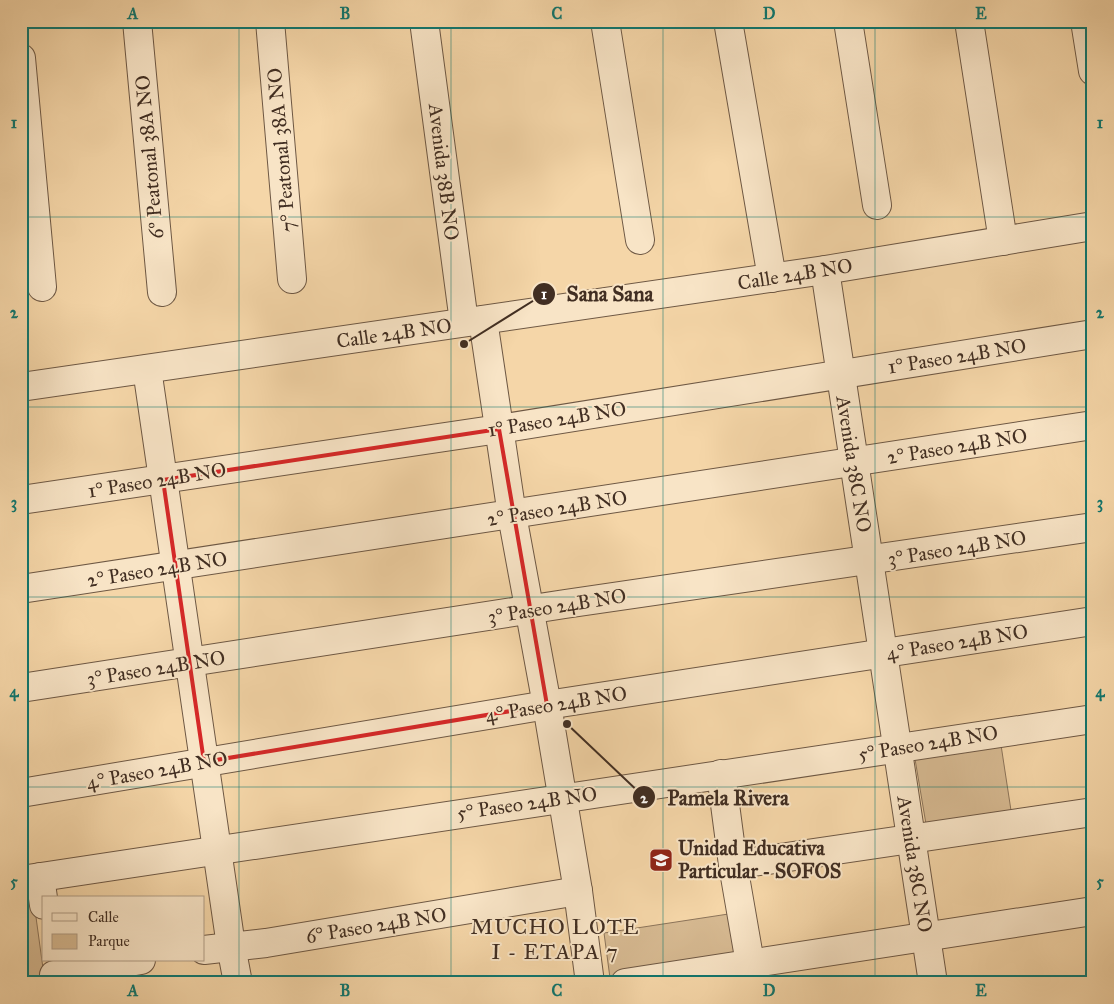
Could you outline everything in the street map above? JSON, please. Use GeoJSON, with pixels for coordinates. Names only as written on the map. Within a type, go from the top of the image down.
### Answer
{"type":"FeatureCollection","features":[{"type":"Feature","properties":{"kind":"street","name":"6º Peatonal 38A NO"},"geometry":{"type":"LineString","coordinates":[[137,21],[162,292]]}},
{"type":"Feature","properties":{"kind":"street","name":"7° Peatonal 38A NO"},"geometry":{"type":"LineString","coordinates":[[270,21],[292,279]]}},
{"type":"Feature","properties":{"kind":"street","name":"Avenida 38B NO"},"geometry":{"type":"LineString","coordinates":[[424,21],[474,321],[499,429],[512,515],[548,705],[578,891],[590,983]]}},
{"type":"Feature","properties":{"kind":"street"},"geometry":{"type":"LineString","coordinates":[[605,21],[640,240]]}},
{"type":"Feature","properties":{"kind":"street"},"geometry":{"type":"LineString","coordinates":[[728,21],[772,278]]}},
{"type":"Feature","properties":{"kind":"street"},"geometry":{"type":"LineString","coordinates":[[848,21],[877,205]]}},
{"type":"Feature","properties":{"kind":"street"},"geometry":{"type":"LineString","coordinates":[[969,21],[1003,241]]}},
{"type":"Feature","properties":{"kind":"street"},"geometry":{"type":"LineString","coordinates":[[1085,21],[1093,71]]}},
{"type":"Feature","properties":{"kind":"street"},"geometry":{"type":"LineString","coordinates":[[21,58],[42,287]]}},
{"type":"Feature","properties":{"kind":"street","name":"Calle 24B NO"},"geometry":{"type":"LineString","coordinates":[[21,387],[772,278],[1093,226]]}},
{"type":"Feature","properties":{"kind":"street","name":"Avenida 38C NO"},"geometry":{"type":"LineString","coordinates":[[825,270],[934,983]]}},
{"type":"Feature","properties":{"kind":"street","name":"1° Paseo 24B NO"},"geometry":{"type":"LineString","coordinates":[[21,500],[163,480],[472,431],[499,429],[841,376],[1093,334]]}},
{"type":"Feature","properties":{"kind":"street"},"geometry":{"type":"LineString","coordinates":[[147,369],[238,983]]}},
{"type":"Feature","properties":{"kind":"street","name":"2° Paseo 24B NO"},"geometry":{"type":"LineString","coordinates":[[21,590],[1093,425]]}},
{"type":"Feature","properties":{"kind":"street","name":"3° Paseo 24B NO"},"geometry":{"type":"LineString","coordinates":[[21,688],[529,610],[1093,527]]}},
{"type":"Feature","properties":{"kind":"street","name":"4° Paseo 24B NO"},"geometry":{"type":"LineString","coordinates":[[21,793],[548,705],[1093,621]]}},
{"type":"Feature","properties":{"kind":"street","name":"5° Paseo 24B NO"},"geometry":{"type":"LineString","coordinates":[[30,879],[1093,718]]}},
{"type":"Feature","properties":{"kind":"street"},"geometry":{"type":"LineString","coordinates":[[721,774],[733,866],[750,963]]}},
{"type":"Feature","properties":{"kind":"street"},"geometry":{"type":"LineString","coordinates":[[733,866],[1093,812]]}},
{"type":"Feature","properties":{"kind":"street"},"geometry":{"type":"LineString","coordinates":[[30,879],[42,901]]}},
{"type":"Feature","properties":{"kind":"street","name":"6° Paseo 24B NO"},"geometry":{"type":"LineString","coordinates":[[205,950],[266,943],[578,891]]}},
{"type":"Feature","properties":{"kind":"street"},"geometry":{"type":"LineString","coordinates":[[625,983],[926,935],[1093,911]]}},
{"type":"Feature","properties":{"kind":"street"},"geometry":{"type":"LineString","coordinates":[[53,972],[126,962]]}},
{"type":"Feature","properties":{"kind":"highlighted area"},"geometry":{"type":"Polygon","coordinates":[[[499,429],[547,705],[204,762],[163,480],[499,429]]]}},
{"type":"Feature","properties":{"kind":"green space"},"geometry":{"type":"Polygon","coordinates":[[[1001,745],[1012,817],[927,830],[915,759],[1001,745]]]}},
{"type":"Feature","properties":{"kind":"green space"},"geometry":{"type":"Polygon","coordinates":[[[32,888],[45,983],[21,983],[21,890],[32,888]]]}},
{"type":"Feature","properties":{"kind":"green space"},"geometry":{"type":"Polygon","coordinates":[[[735,913],[741,957],[610,978],[604,933],[735,913]]]}},
{"type":"Feature","properties":{"kind":"place","name":"Sana Sana"},"geometry":{"type":"Point","coordinates":[464,344]}},
{"type":"Feature","properties":{"kind":"place","name":"Pamela Rivera"},"geometry":{"type":"Point","coordinates":[567,724]}},
{"type":"Feature","properties":{"kind":"place","name":"Unidad Educativa Particular - SOFOS"},"geometry":{"type":"Point","coordinates":[661,860]}},
{"type":"Feature","properties":{"kind":"district","name":"MUCHO LOTE I - ETAPA 7"},"geometry":{"type":"Point","coordinates":[555,938]}}]}
